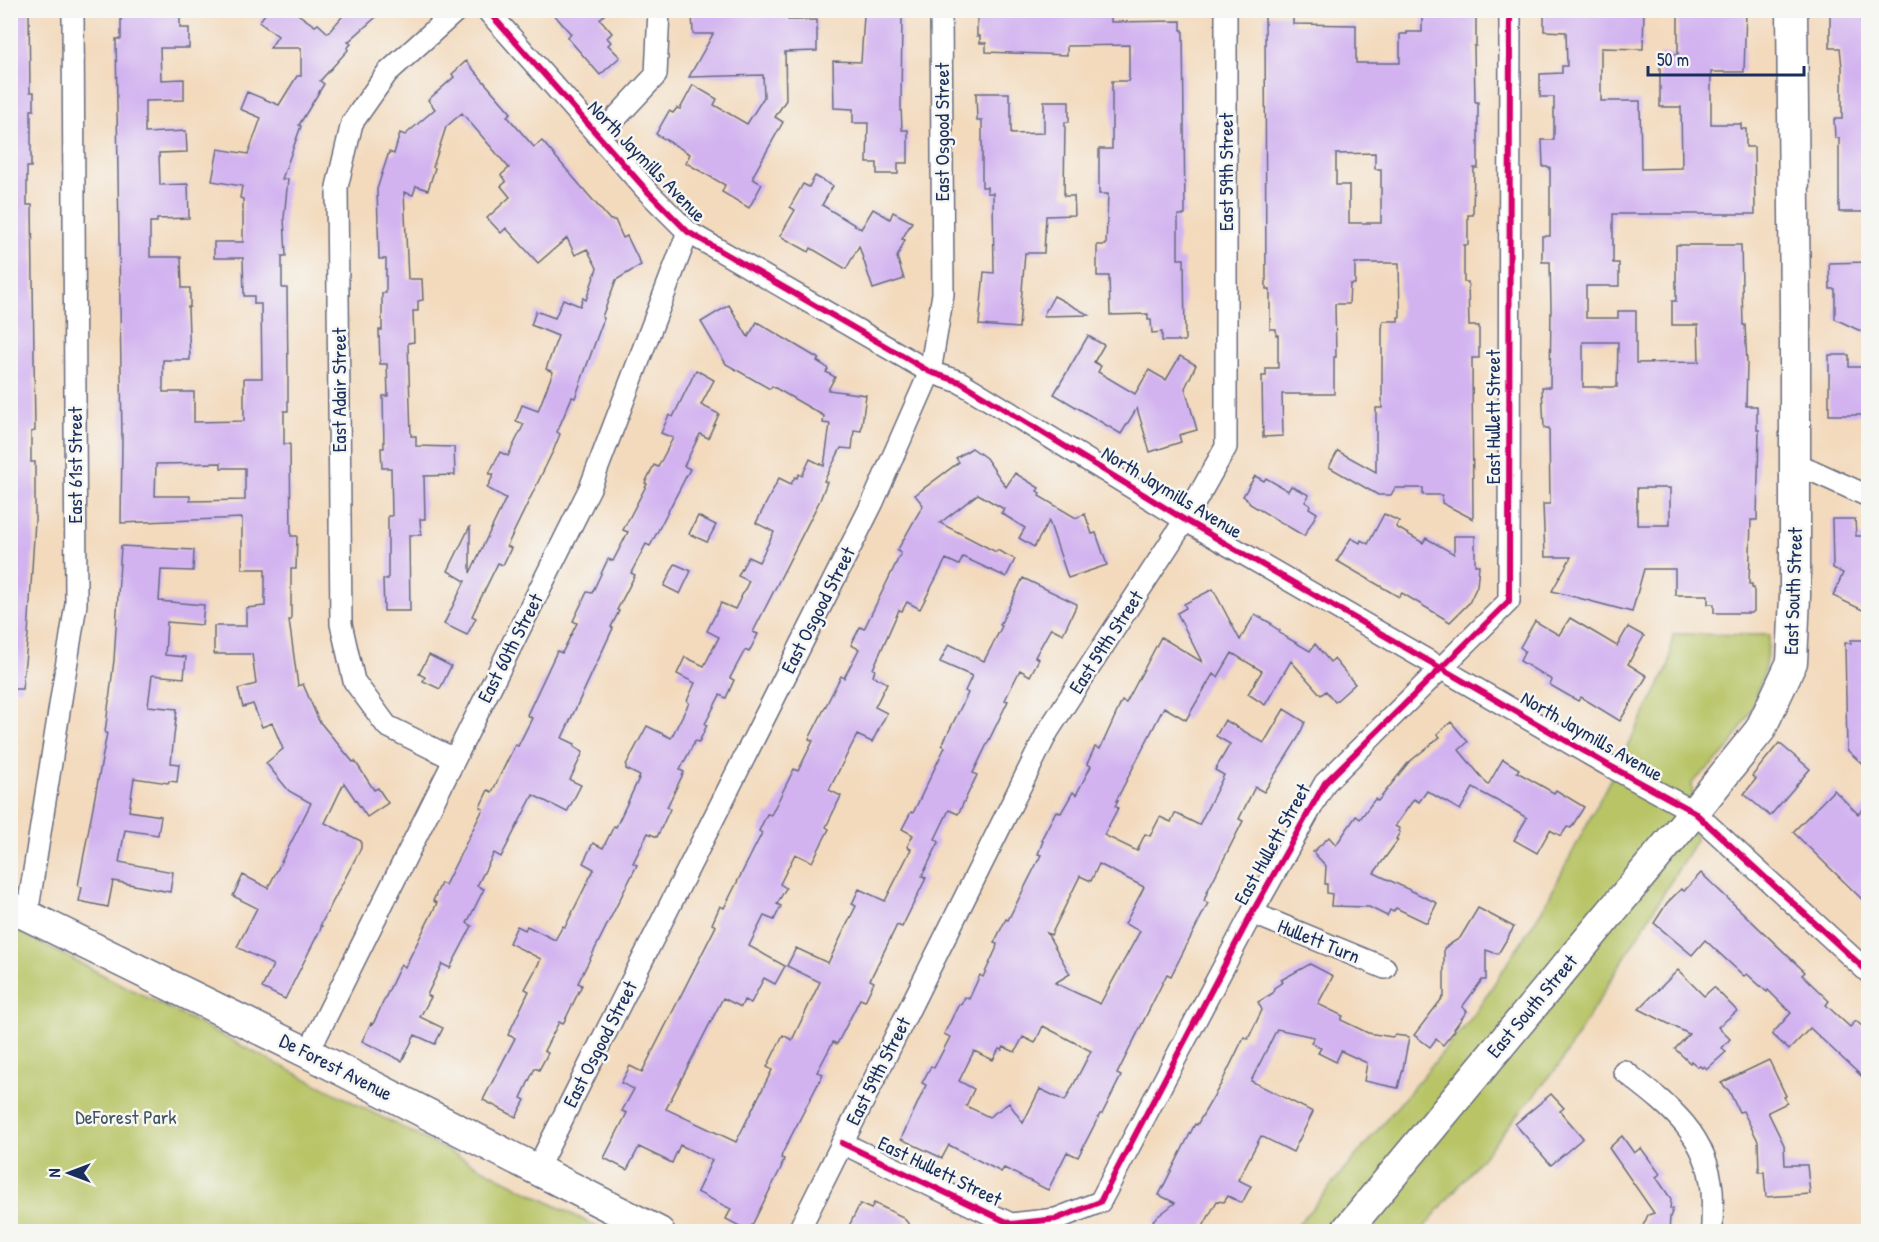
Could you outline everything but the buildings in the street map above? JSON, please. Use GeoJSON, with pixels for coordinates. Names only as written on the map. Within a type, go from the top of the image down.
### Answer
{"type":"FeatureCollection","features":[{"type":"Feature","properties":{"kind":"street","name":"East 61st Street"},"geometry":{"type":"LineString","coordinates":[[19,911],[76,604],[73,10]]}},
{"type":"Feature","properties":{"kind":"street","name":"East Adair Street"},"geometry":{"type":"LineString","coordinates":[[454,759],[387,726],[354,681],[341,624],[337,187],[352,123],[387,73],[457,10]]}},
{"type":"Feature","properties":{"kind":"street","name":"North Jaymills Avenue"},"geometry":{"type":"LineString","coordinates":[[487,10],[649,193],[688,232],[930,372],[960,382],[1185,520],[1608,765],[1694,812],[1869,972]]}},
{"type":"Feature","properties":{"kind":"street"},"geometry":{"type":"LineString","coordinates":[[599,136],[656,75],[659,10]]}},
{"type":"Feature","properties":{"kind":"street","name":"East Osgood Street"},"geometry":{"type":"LineString","coordinates":[[537,1169],[867,513],[930,372],[943,294],[941,10]]}},
{"type":"Feature","properties":{"kind":"street","name":"East 59th Street"},"geometry":{"type":"LineString","coordinates":[[798,1232],[1048,731],[1185,520],[1226,447],[1226,10]]}},
{"type":"Feature","properties":{"kind":"street","name":"East Hullett Street"},"geometry":{"type":"LineString","coordinates":[[842,1143],[1011,1224],[1056,1219],[1100,1202],[1324,783],[1509,601],[1510,10]]}},
{"type":"Feature","properties":{"kind":"street","name":"East South Street"},"geometry":{"type":"LineString","coordinates":[[1345,1232],[1760,730],[1792,662],[1796,597],[1792,10]]}},
{"type":"Feature","properties":{"kind":"street","name":"East 60th Street"},"geometry":{"type":"LineString","coordinates":[[308,1053],[590,488],[688,232]]}},
{"type":"Feature","properties":{"kind":"street"},"geometry":{"type":"LineString","coordinates":[[1795,463],[1869,496]]}},
{"type":"Feature","properties":{"kind":"street","name":"De Forest Avenue"},"geometry":{"type":"LineString","coordinates":[[19,911],[308,1053],[659,1232]]}},
{"type":"Feature","properties":{"kind":"street","name":"Hullett Turn"},"geometry":{"type":"LineString","coordinates":[[1252,914],[1385,968]]}},
{"type":"Feature","properties":{"kind":"street"},"geometry":{"type":"LineString","coordinates":[[1624,1071],[1668,1106],[1685,1123],[1697,1143],[1707,1165],[1712,1190],[1712,1232]]}},
{"type":"Feature","properties":{"kind":"green space"},"geometry":{"type":"Polygon","coordinates":[[[1673,634],[1770,635],[1763,677],[1750,712],[1728,750],[1692,783],[1696,840],[1560,1064],[1421,1231],[1292,1232],[1474,1015],[1545,905],[1669,666],[1673,634]]]}},
{"type":"Feature","properties":{"kind":"green space","name":"DeForest Park"},"geometry":{"type":"Polygon","coordinates":[[[11,928],[605,1231],[11,1231],[11,928]]]}},
{"type":"Feature","properties":{"kind":"cycle path"},"geometry":{"type":"LineString","coordinates":[[487,10],[649,193],[688,232],[930,372],[960,382],[1185,520],[1608,765],[1694,812],[1868,972]]}},
{"type":"Feature","properties":{"kind":"cycle path"},"geometry":{"type":"LineString","coordinates":[[842,1143],[1011,1224],[1056,1219],[1100,1202],[1252,913],[1325,783],[1509,601],[1510,10]]}}]}
